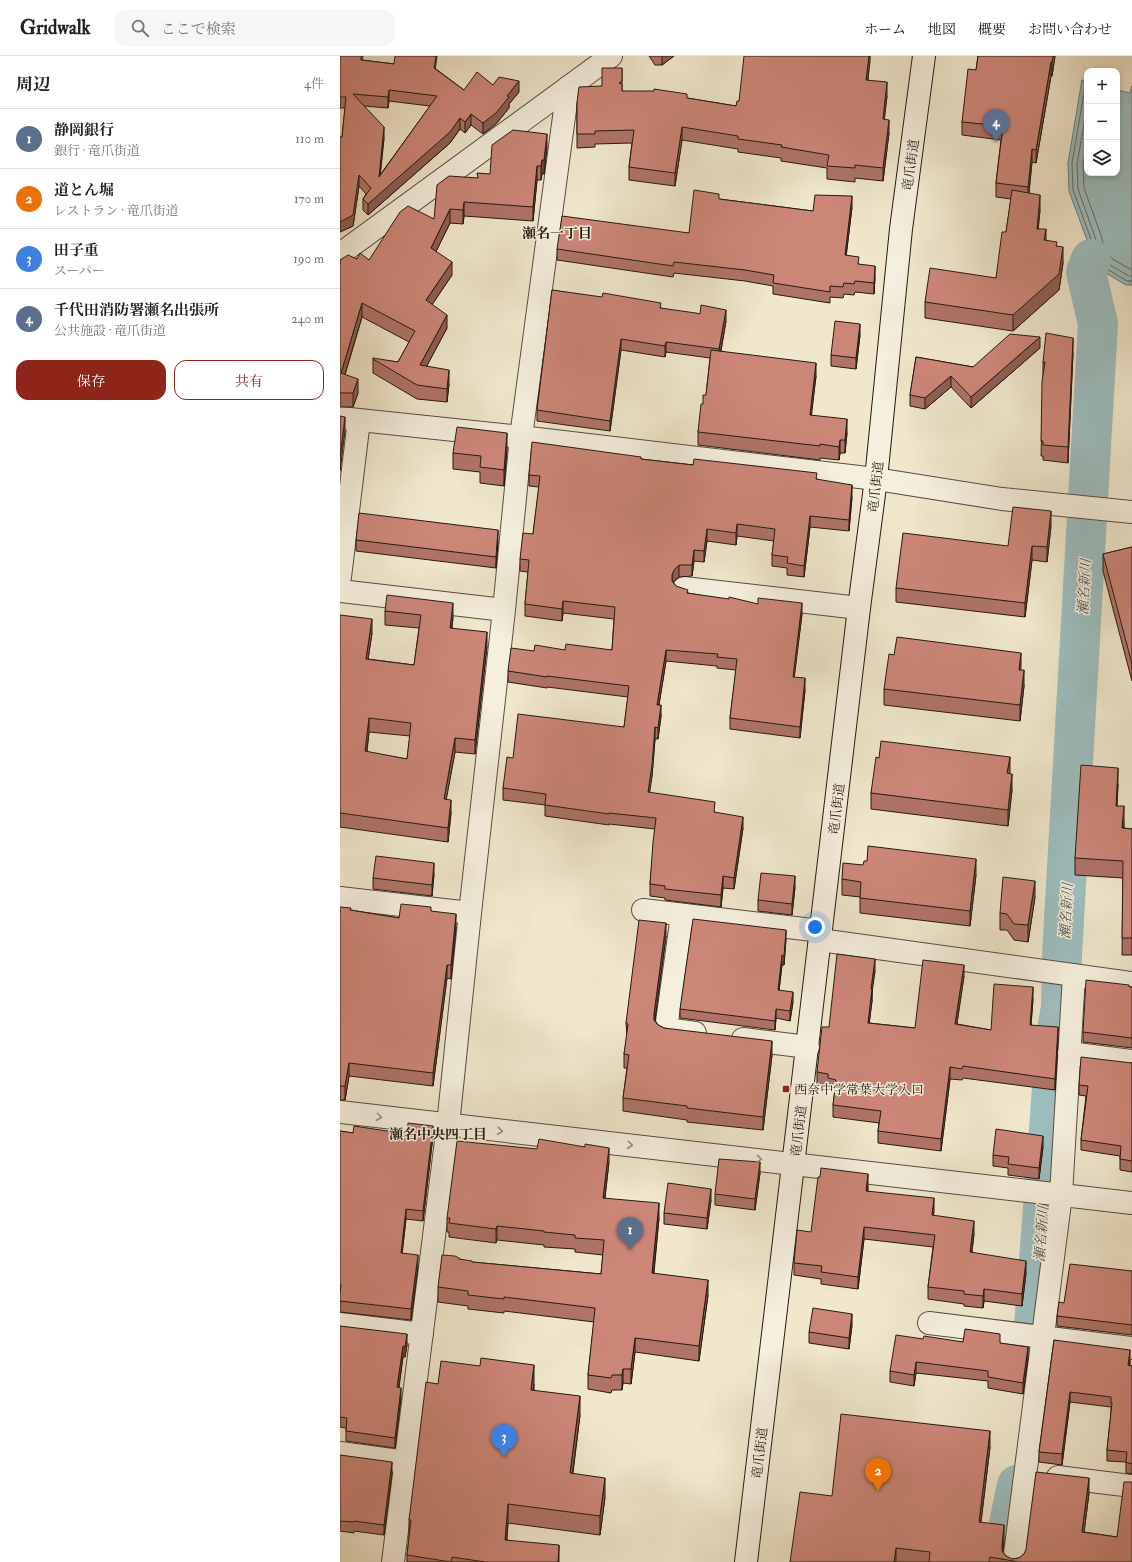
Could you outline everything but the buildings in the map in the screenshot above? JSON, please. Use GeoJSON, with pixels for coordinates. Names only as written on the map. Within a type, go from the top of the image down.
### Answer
{"type":"FeatureCollection","features":[{"type":"Feature","properties":{"kind":"street"},"geometry":{"type":"LineString","coordinates":[[340,254],[611,56]]}},
{"type":"Feature","properties":{"kind":"street","name":"竜爪街道"},"geometry":{"type":"LineString","coordinates":[[746,1562],[859,608],[876,479],[901,228],[924,56]]}},
{"type":"Feature","properties":{"kind":"street"},"geometry":{"type":"LineString","coordinates":[[393,1562],[448,1125],[504,610],[521,437],[568,87]]}},
{"type":"Feature","properties":{"kind":"street"},"geometry":{"type":"LineString","coordinates":[[340,577],[350,419],[521,437],[876,479],[1002,499],[1132,512]]}},
{"type":"Feature","properties":{"kind":"street"},"geometry":{"type":"LineString","coordinates":[[684,588],[859,608]]}},
{"type":"Feature","properties":{"kind":"street"},"geometry":{"type":"LineString","coordinates":[[340,590],[504,610]]}},
{"type":"Feature","properties":{"kind":"street"},"geometry":{"type":"LineString","coordinates":[[340,898],[470,913]]}},
{"type":"Feature","properties":{"kind":"street"},"geometry":{"type":"LineString","coordinates":[[643,910],[1132,983]]}},
{"type":"Feature","properties":{"kind":"street"},"geometry":{"type":"LineString","coordinates":[[682,915],[666,1029],[808,1047]]}},
{"type":"Feature","properties":{"kind":"street"},"geometry":{"type":"LineString","coordinates":[[1014,1562],[1061,1195],[1074,975]]}},
{"type":"Feature","properties":{"kind":"street"},"geometry":{"type":"LineString","coordinates":[[1069,1053],[1132,1061]]}},
{"type":"Feature","properties":{"kind":"street"},"geometry":{"type":"LineString","coordinates":[[340,1112],[1132,1203]]}},
{"type":"Feature","properties":{"kind":"street"},"geometry":{"type":"LineString","coordinates":[[929,1323],[1132,1348]]}},
{"type":"Feature","properties":{"kind":"street"},"geometry":{"type":"LineString","coordinates":[[340,1324],[422,1334]]}},
{"type":"Feature","properties":{"kind":"street"},"geometry":{"type":"LineString","coordinates":[[340,1453],[406,1462]]}},
{"type":"Feature","properties":{"kind":"street"},"geometry":{"type":"LineString","coordinates":[[1026,1472],[1132,1486]]}},
{"type":"Feature","properties":{"kind":"water"},"geometry":{"type":"Polygon","coordinates":[[[1082,80],[1084,80],[1084,176],[1120,176],[1120,91],[1130,93],[1132,86],[1132,285],[1126,285],[1104,272],[1091,259],[1087,240],[1069,191],[1068,163],[1082,80]]]}},
{"type":"Feature","properties":{"kind":"waterway","name":"瀬名新川"},"geometry":{"type":"LineString","coordinates":[[1031,1366],[1056,1036],[1061,1007],[1062,955],[1098,324],[1086,272],[1091,259]]}},
{"type":"Feature","properties":{"kind":"waterway","name":"瀬名新川"},"geometry":{"type":"LineString","coordinates":[[1001,1562],[1017,1485]]}},
{"type":"Feature","properties":{"kind":"place","name":"千代田消防署瀬名出張所"},"geometry":{"type":"Point","coordinates":[996,142]}},
{"type":"Feature","properties":{"kind":"place","name":"西奈中学常葉大学入口"},"geometry":{"type":"Point","coordinates":[786,1089]}},
{"type":"Feature","properties":{"kind":"place","name":"静岡銀行"},"geometry":{"type":"Point","coordinates":[630,1250]}},
{"type":"Feature","properties":{"kind":"place","name":"田子重"},"geometry":{"type":"Point","coordinates":[504,1457]}},
{"type":"Feature","properties":{"kind":"place","name":"道とん堀"},"geometry":{"type":"Point","coordinates":[878,1491]}},
{"type":"Feature","properties":{"kind":"district","name":"瀬名一丁目"},"geometry":{"type":"Point","coordinates":[557,233]}},
{"type":"Feature","properties":{"kind":"district","name":"瀬名中央四丁目"},"geometry":{"type":"Point","coordinates":[438,1134]}}]}
